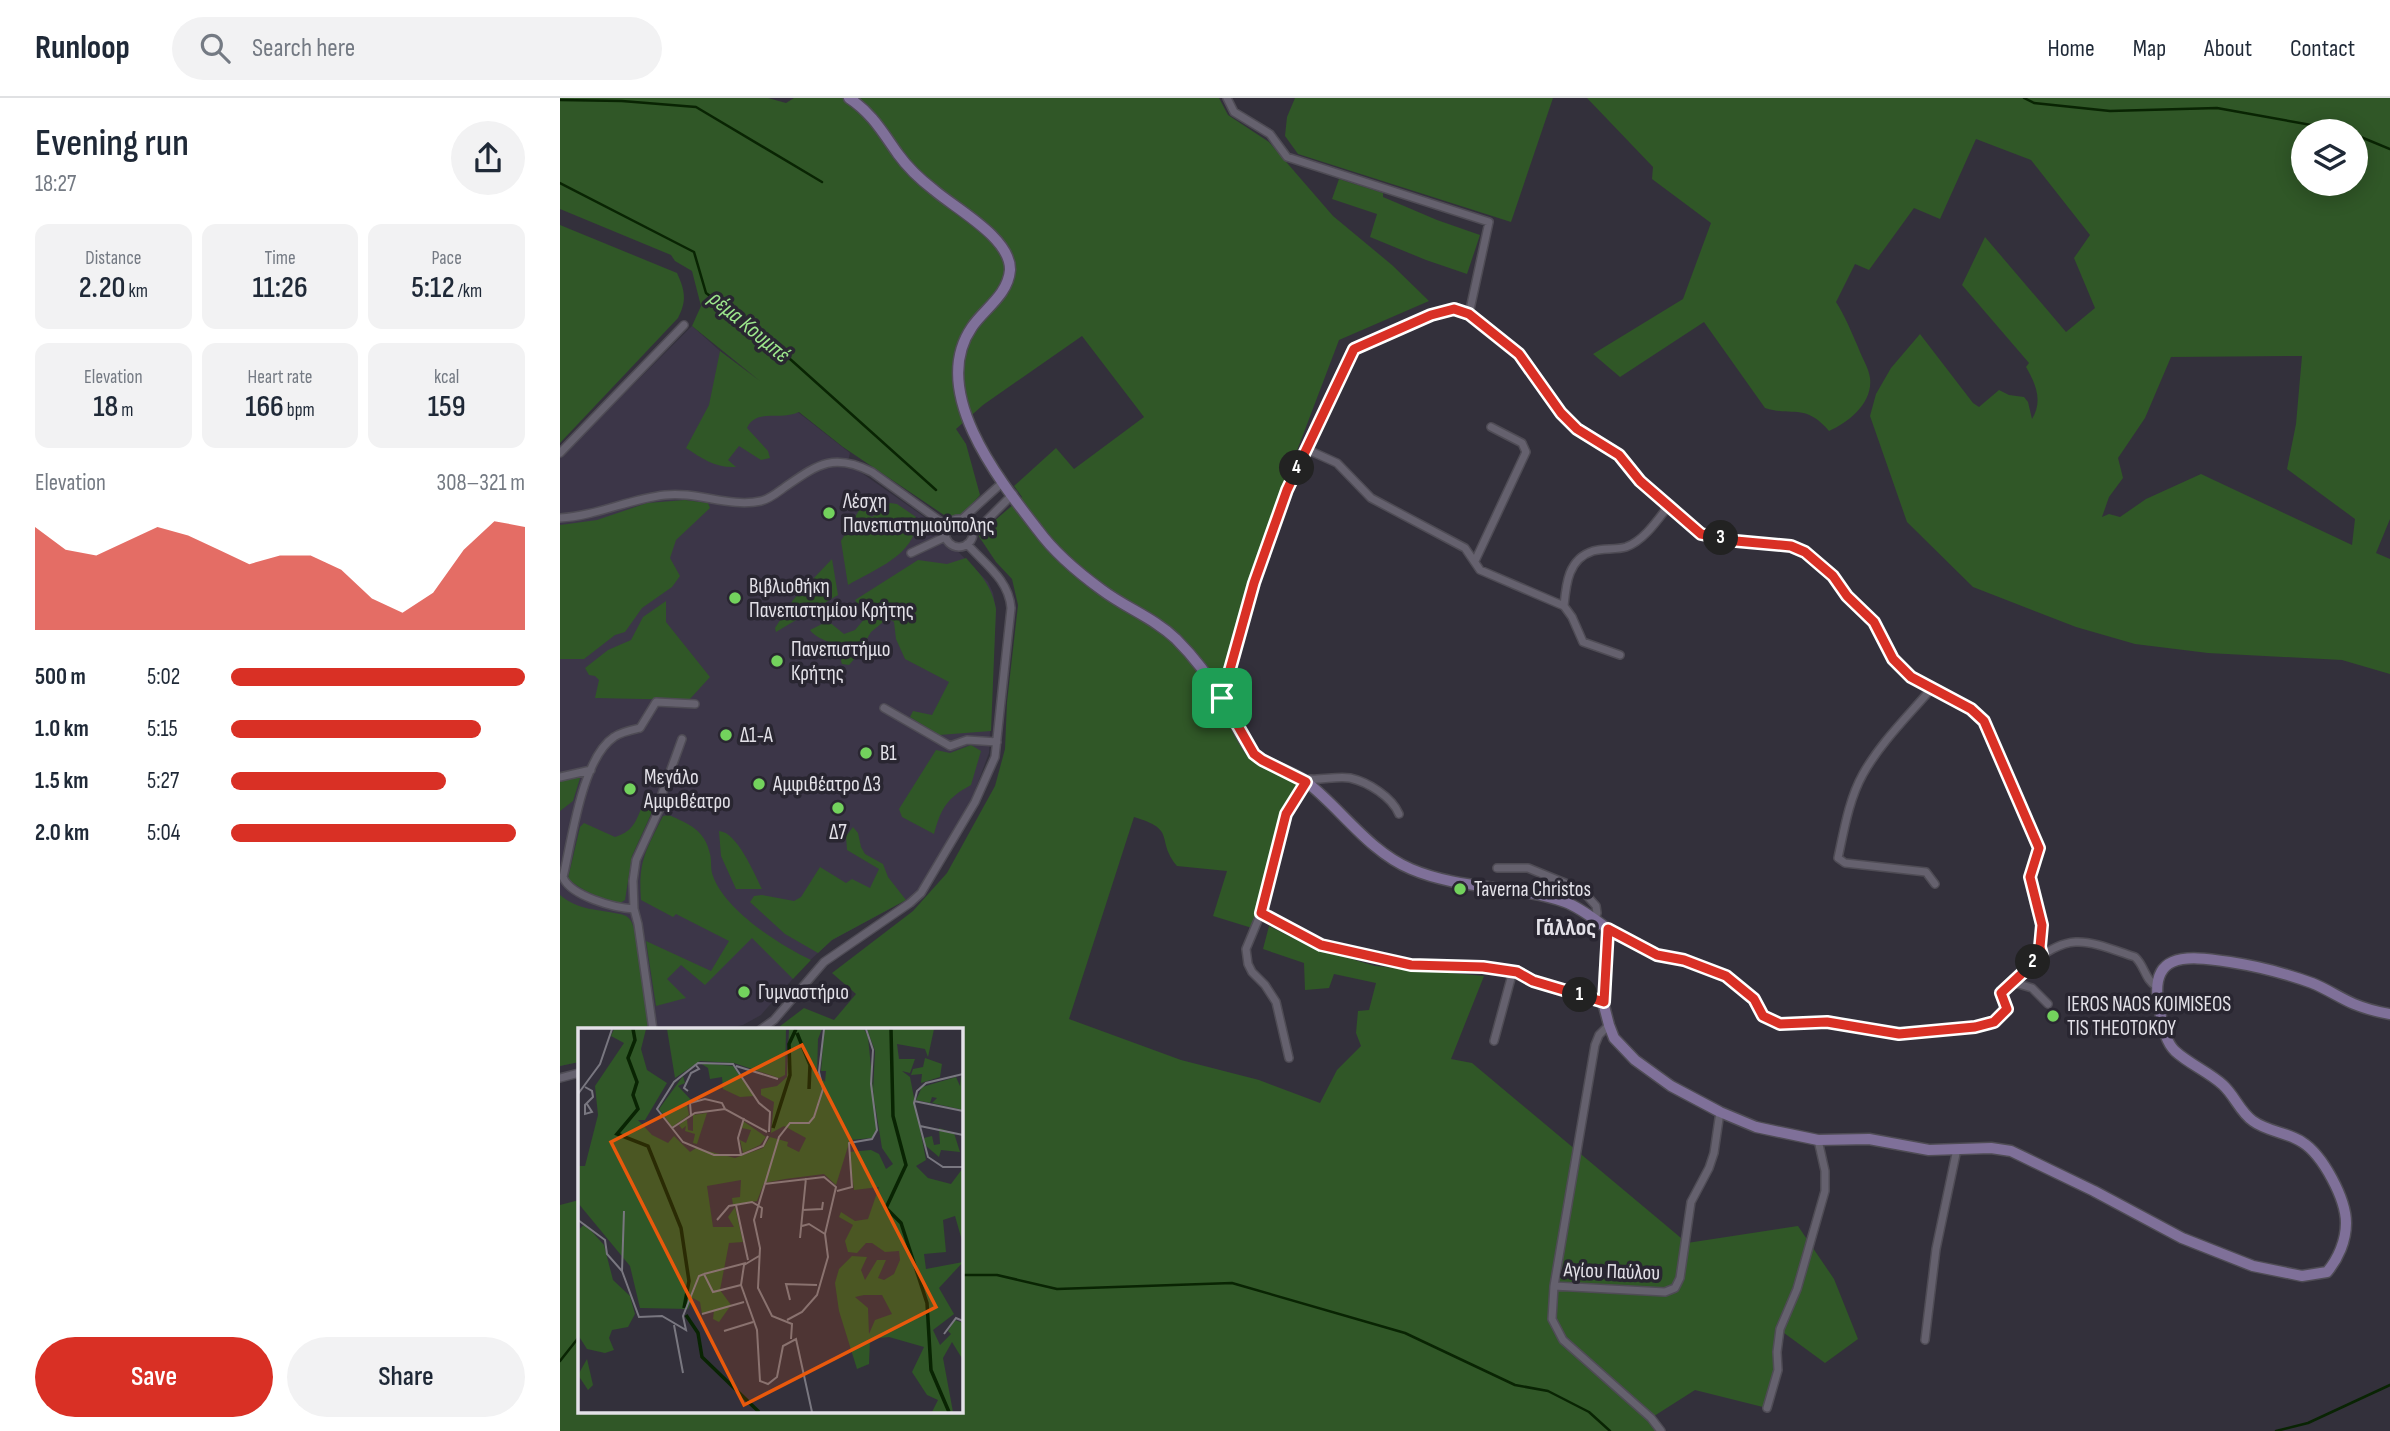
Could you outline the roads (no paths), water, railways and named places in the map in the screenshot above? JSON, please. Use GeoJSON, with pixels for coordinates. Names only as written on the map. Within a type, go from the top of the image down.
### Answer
{"type":"FeatureCollection","features":[{"type":"Feature","properties":{"kind":"street"},"geometry":{"type":"LineString","coordinates":[[849,98],[872,115],[916,176],[992,234],[1008,258],[1010,269],[1003,291],[971,328],[963,345],[958,383],[960,404],[967,422],[1003,482],[1040,533],[1070,563],[1102,591],[1152,620],[1177,640],[1222,698],[1254,754],[1306,782],[1363,835],[1395,860],[1410,869],[1480,887],[1541,895],[1578,908],[1608,929],[1657,955],[1684,960],[1726,976],[1754,999],[1763,1016],[1780,1024],[1827,1022],[1899,1034],[1975,1027],[1994,1022],[2007,1009],[2001,998],[2004,989],[2042,955],[2060,944],[2077,941],[2135,957],[2142,964],[2151,983],[2156,986]]}},
{"type":"Feature","properties":{"kind":"street"},"geometry":{"type":"LineString","coordinates":[[1227,98],[1234,112],[1270,134],[1287,157],[1489,222],[1469,314]]}},
{"type":"Feature","properties":{"kind":"street"},"geometry":{"type":"LineString","coordinates":[[1222,698],[1257,572],[1287,490],[1354,349],[1454,309],[1469,314],[1519,354],[1561,413],[1577,429],[1619,455],[1640,481],[1670,504],[1701,534],[1736,541],[1791,546],[1805,552],[1833,576],[1847,596],[1874,622],[1893,659],[1911,677],[1971,709],[1984,721],[2039,848],[2030,877],[2042,925],[2042,955]]}},
{"type":"Feature","properties":{"kind":"street"},"geometry":{"type":"LineString","coordinates":[[560,453],[684,325]]}},
{"type":"Feature","properties":{"kind":"street"},"geometry":{"type":"LineString","coordinates":[[1475,561],[1526,452],[1522,443],[1490,427]]}},
{"type":"Feature","properties":{"kind":"street"},"geometry":{"type":"LineString","coordinates":[[1306,449],[1337,463],[1371,498],[1465,548],[1480,570],[1564,606],[1583,642],[1620,655]]}},
{"type":"Feature","properties":{"kind":"street"},"geometry":{"type":"LineString","coordinates":[[560,518],[589,515],[666,494],[741,502],[762,500],[812,469],[840,460],[872,472],[947,526]]}},
{"type":"Feature","properties":{"kind":"street"},"geometry":{"type":"LineString","coordinates":[[945,537],[951,521],[961,520],[1003,482]]}},
{"type":"Feature","properties":{"kind":"street"},"geometry":{"type":"LineString","coordinates":[[967,544],[972,534],[1013,494]]}},
{"type":"Feature","properties":{"kind":"street"},"geometry":{"type":"LineString","coordinates":[[1564,606],[1566,581],[1573,564],[1591,551],[1626,547],[1655,523],[1670,504]]}},
{"type":"Feature","properties":{"kind":"street"},"geometry":{"type":"LineString","coordinates":[[961,520],[971,526],[972,534]]}},
{"type":"Feature","properties":{"kind":"street"},"geometry":{"type":"LineString","coordinates":[[945,537],[954,547],[967,544]]}},
{"type":"Feature","properties":{"kind":"street"},"geometry":{"type":"LineString","coordinates":[[911,553],[945,537]]}},
{"type":"Feature","properties":{"kind":"street"},"geometry":{"type":"LineString","coordinates":[[763,1028],[774,1020],[824,962],[904,908],[920,893],[984,785],[995,757],[1011,608],[1010,595],[994,572],[967,544]]}},
{"type":"Feature","properties":{"kind":"street"},"geometry":{"type":"LineString","coordinates":[[1932,688],[1861,776],[1852,800],[1838,858],[1844,863],[1926,872],[1935,884]]}},
{"type":"Feature","properties":{"kind":"street"},"geometry":{"type":"LineString","coordinates":[[634,909],[619,908],[575,891],[566,884],[564,877],[584,784],[603,747],[621,733],[639,728],[656,702],[695,704]]}},
{"type":"Feature","properties":{"kind":"street"},"geometry":{"type":"LineString","coordinates":[[884,708],[950,746],[967,740],[997,742]]}},
{"type":"Feature","properties":{"kind":"street"},"geometry":{"type":"LineString","coordinates":[[653,1028],[634,909],[636,859],[660,808],[681,739]]}},
{"type":"Feature","properties":{"kind":"street"},"geometry":{"type":"LineString","coordinates":[[560,777],[591,770]]}},
{"type":"Feature","properties":{"kind":"street"},"geometry":{"type":"LineString","coordinates":[[1289,1058],[1276,1002],[1252,972],[1246,955],[1252,930],[1261,913],[1286,814],[1310,779],[1348,778],[1389,799],[1399,814]]}},
{"type":"Feature","properties":{"kind":"street"},"geometry":{"type":"LineString","coordinates":[[1497,868],[1528,868],[1582,890],[1596,906],[1595,919]]}},
{"type":"Feature","properties":{"kind":"street"},"geometry":{"type":"LineString","coordinates":[[1261,913],[1321,945],[1411,965],[1483,967],[1513,971],[1533,981],[1604,1002]]}},
{"type":"Feature","properties":{"kind":"street"},"geometry":{"type":"LineString","coordinates":[[1608,929],[1604,1002],[1608,1026],[1614,1038],[1635,1060],[1671,1086],[1720,1112],[1756,1127],[1818,1140],[1868,1139],[1921,1149],[1991,1148],[2011,1151],[2182,1238],[2253,1266],[2302,1276],[2327,1272],[2343,1242],[2346,1223],[2343,1206],[2330,1173],[2301,1141],[2255,1123],[2224,1086],[2175,1051],[2166,1038],[2156,986],[2158,975],[2165,965],[2186,957],[2232,962],[2310,982],[2353,1004],[2390,1014]]}},
{"type":"Feature","properties":{"kind":"street"},"geometry":{"type":"LineString","coordinates":[[1494,1041],[1513,971]]}},
{"type":"Feature","properties":{"kind":"street"},"geometry":{"type":"LineString","coordinates":[[2004,989],[2015,983],[2032,988],[2048,1004]]}},
{"type":"Feature","properties":{"kind":"street"},"geometry":{"type":"LineString","coordinates":[[1554,1286],[1595,1045],[1603,1028],[1608,1026]]}},
{"type":"Feature","properties":{"kind":"street"},"geometry":{"type":"LineString","coordinates":[[560,1078],[578,1073]]}},
{"type":"Feature","properties":{"kind":"street","name":"Αγίου Παύλου"},"geometry":{"type":"LineString","coordinates":[[1661,1431],[1651,1418],[1563,1340],[1552,1319],[1554,1286],[1665,1292],[1675,1288],[1680,1278],[1691,1202],[1714,1153],[1720,1112]]}},
{"type":"Feature","properties":{"kind":"street"},"geometry":{"type":"LineString","coordinates":[[1767,1408],[1779,1370],[1777,1352],[1780,1329],[1797,1289],[1825,1191],[1825,1171],[1818,1140]]}},
{"type":"Feature","properties":{"kind":"street"},"geometry":{"type":"LineString","coordinates":[[1925,1339],[1936,1249],[1957,1149]]}},
{"type":"Feature","properties":{"kind":"waterway"},"geometry":{"type":"LineString","coordinates":[[2024,98],[2034,103],[2110,111],[2217,108],[2291,121]]}},
{"type":"Feature","properties":{"kind":"waterway"},"geometry":{"type":"LineString","coordinates":[[560,100],[622,101],[696,107],[822,182]]}},
{"type":"Feature","properties":{"kind":"waterway"},"geometry":{"type":"LineString","coordinates":[[2368,140],[2390,149]]}},
{"type":"Feature","properties":{"kind":"waterway","name":"ρέμα Κουμπέ"},"geometry":{"type":"LineString","coordinates":[[560,183],[694,252],[706,293],[770,341],[936,490]]}},
{"type":"Feature","properties":{"kind":"waterway"},"geometry":{"type":"LineString","coordinates":[[962,1275],[997,1275],[1057,1289],[1232,1283],[1405,1333],[1515,1385],[1548,1391],[1589,1412],[1610,1431]]}},
{"type":"Feature","properties":{"kind":"waterway"},"geometry":{"type":"LineString","coordinates":[[560,1361],[578,1338]]}},
{"type":"Feature","properties":{"kind":"waterway"},"geometry":{"type":"LineString","coordinates":[[2276,1431],[2308,1423],[2390,1385]]}},
{"type":"Feature","properties":{"kind":"place","name":"Λέσχη Πανεπιστημιούπολης"},"geometry":{"type":"Point","coordinates":[829,513]}},
{"type":"Feature","properties":{"kind":"place","name":"Βιβλιοθήκη Πανεπιστημίου Κρήτης"},"geometry":{"type":"Point","coordinates":[735,598]}},
{"type":"Feature","properties":{"kind":"place","name":"Πανεπιστήμιο Κρήτης"},"geometry":{"type":"Point","coordinates":[777,661]}},
{"type":"Feature","properties":{"kind":"place","name":"Δ1-Α"},"geometry":{"type":"Point","coordinates":[726,735]}},
{"type":"Feature","properties":{"kind":"place","name":"Β1"},"geometry":{"type":"Point","coordinates":[866,753]}},
{"type":"Feature","properties":{"kind":"place","name":"Αμφιθέατρο Δ3"},"geometry":{"type":"Point","coordinates":[759,784]}},
{"type":"Feature","properties":{"kind":"place","name":"Μεγάλο Αμφιθέατρο"},"geometry":{"type":"Point","coordinates":[630,789]}},
{"type":"Feature","properties":{"kind":"place","name":"Δ7"},"geometry":{"type":"Point","coordinates":[838,808]}},
{"type":"Feature","properties":{"kind":"place","name":"Taverna Christos"},"geometry":{"type":"Point","coordinates":[1460,889]}},
{"type":"Feature","properties":{"kind":"place","name":"Γυμναστήριο"},"geometry":{"type":"Point","coordinates":[744,992]}},
{"type":"Feature","properties":{"kind":"place","name":"IEROS NAOS KOIMISEOS TIS THEOTOKOY"},"geometry":{"type":"Point","coordinates":[2053,1016]}},
{"type":"Feature","properties":{"kind":"district","name":"Γάλλος"},"geometry":{"type":"Point","coordinates":[1566,927]}}]}
